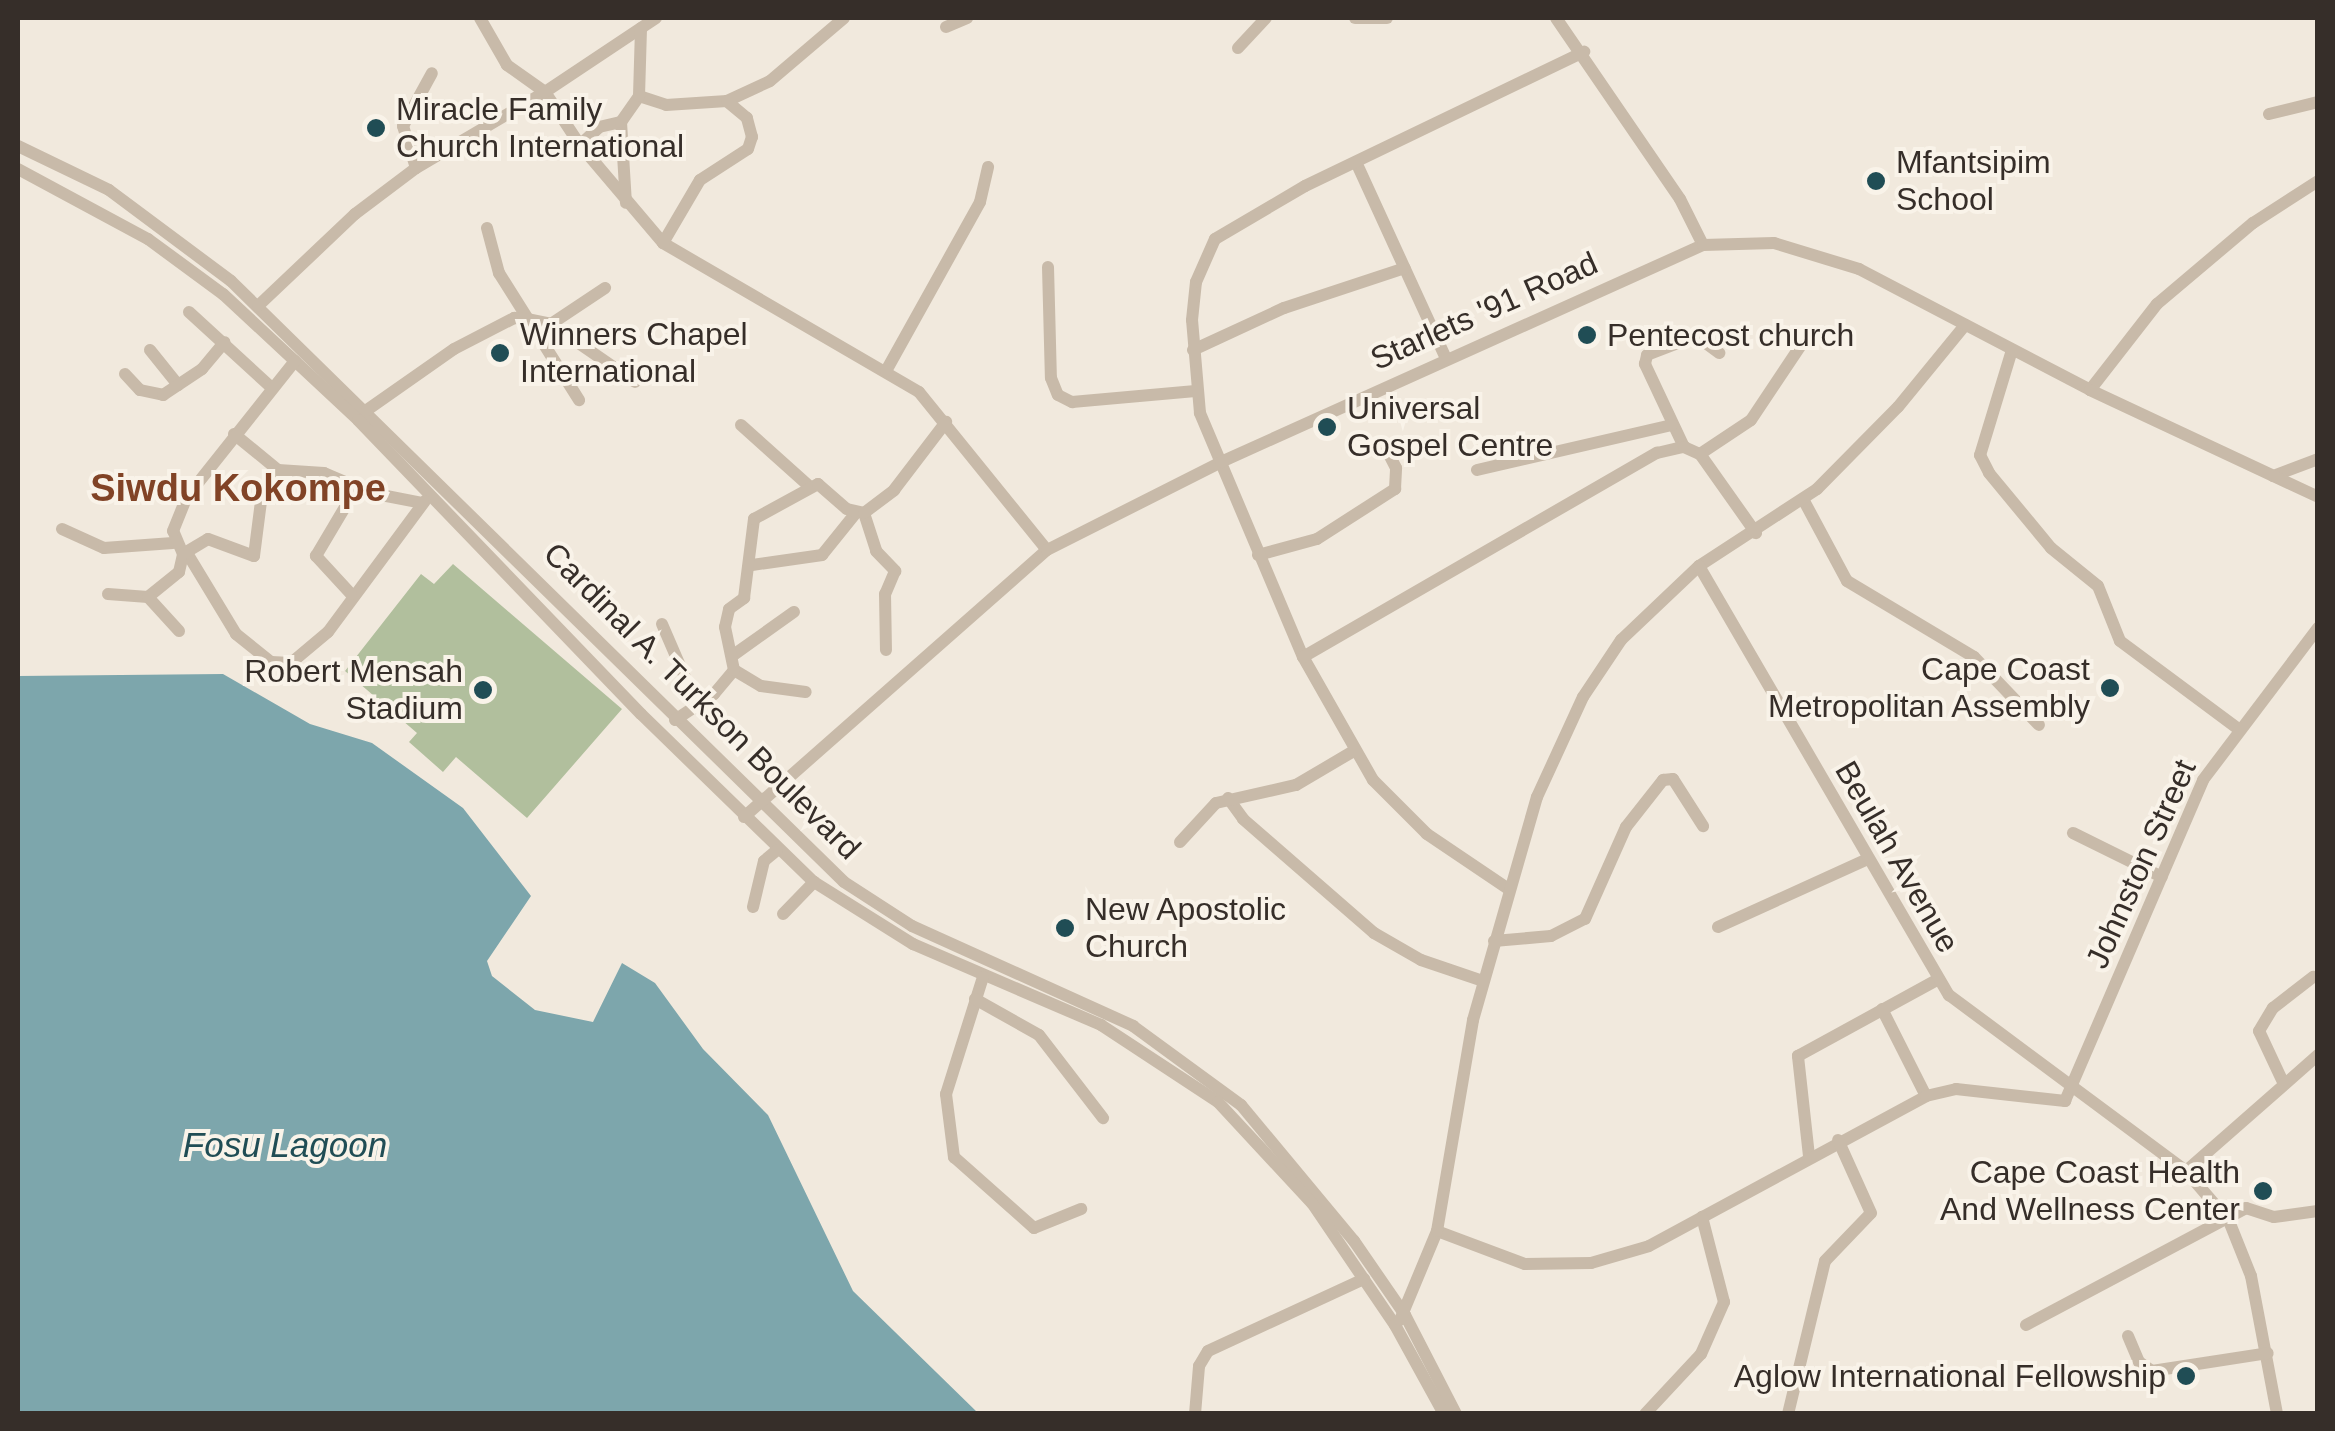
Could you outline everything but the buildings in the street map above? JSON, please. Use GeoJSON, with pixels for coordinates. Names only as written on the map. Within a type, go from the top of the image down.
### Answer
{"type":"FeatureCollection","features":[{"type":"Feature","properties":{"kind":"street"},"geometry":{"type":"LineString","coordinates":[[480,18],[507,65],[545,92],[626,205],[663,242],[919,392],[1048,550]]}},
{"type":"Feature","properties":{"kind":"street"},"geometry":{"type":"LineString","coordinates":[[258,306],[355,214],[416,168],[545,92],[656,18]]}},
{"type":"Feature","properties":{"kind":"street"},"geometry":{"type":"LineString","coordinates":[[639,96],[666,105],[727,102],[770,81],[844,18]]}},
{"type":"Feature","properties":{"kind":"street"},"geometry":{"type":"LineString","coordinates":[[946,27],[966,18]]}},
{"type":"Feature","properties":{"kind":"street"},"geometry":{"type":"LineString","coordinates":[[1238,48],[1266,18]]}},
{"type":"Feature","properties":{"kind":"street"},"geometry":{"type":"LineString","coordinates":[[1355,18],[1388,18]]}},
{"type":"Feature","properties":{"kind":"street"},"geometry":{"type":"LineString","coordinates":[[1556,18],[1584,52],[1703,245]]}},
{"type":"Feature","properties":{"kind":"street"},"geometry":{"type":"LineString","coordinates":[[626,205],[622,122],[639,96],[641,28]]}},
{"type":"Feature","properties":{"kind":"street"},"geometry":{"type":"LineString","coordinates":[[1507,888],[1426,834],[1352,752],[1303,658],[1220,462],[1196,392],[1196,282],[1215,238],[1356,162],[1584,52]]}},
{"type":"Feature","properties":{"kind":"street"},"geometry":{"type":"LineString","coordinates":[[416,168],[404,126],[432,74]]}},
{"type":"Feature","properties":{"kind":"street"},"geometry":{"type":"LineString","coordinates":[[663,242],[700,180],[748,149],[752,136],[747,118],[727,102]]}},
{"type":"Feature","properties":{"kind":"street"},"geometry":{"type":"LineString","coordinates":[[2269,114],[2318,102]]}},
{"type":"Feature","properties":{"kind":"street"},"geometry":{"type":"LineString","coordinates":[[580,145],[599,127],[622,122]]}},
{"type":"Feature","properties":{"kind":"street","name":"Cardinal A. Turkson Boulevard"},"geometry":{"type":"LineString","coordinates":[[18,146],[145,213],[258,306],[292,351],[427,501],[457,524],[776,850],[814,882],[870,921],[983,977],[1101,1025],[1218,1102],[1282,1166],[1364,1279],[1400,1320],[1444,1414]]}},
{"type":"Feature","properties":{"kind":"street"},"geometry":{"type":"LineString","coordinates":[[1356,162],[1446,359]]}},
{"type":"Feature","properties":{"kind":"street"},"geometry":{"type":"LineString","coordinates":[[886,370],[980,202],[988,167]]}},
{"type":"Feature","properties":{"kind":"street","name":"Cardinal A. Turkson Boulevard"},"geometry":{"type":"LineString","coordinates":[[18,168],[148,239],[367,410],[470,508],[654,700],[844,882],[912,926],[1120,1020],[1206,1075],[1305,1175],[1456,1414]]}},
{"type":"Feature","properties":{"kind":"street"},"geometry":{"type":"LineString","coordinates":[[2090,390],[2158,304],[2254,223],[2318,181]]}},
{"type":"Feature","properties":{"kind":"street"},"geometry":{"type":"LineString","coordinates":[[487,228],[494,262],[579,400]]}},
{"type":"Feature","properties":{"kind":"street","name":"Starlets '91 Road"},"geometry":{"type":"LineString","coordinates":[[744,817],[1048,550],[1220,462],[1703,245],[1753,240],[1813,252],[2090,390],[2318,496]]}},
{"type":"Feature","properties":{"kind":"street"},"geometry":{"type":"LineString","coordinates":[[1048,267],[1051,378],[1058,394],[1072,402],[1196,392]]}},
{"type":"Feature","properties":{"kind":"street"},"geometry":{"type":"LineString","coordinates":[[1194,350],[1284,308],[1405,268]]}},
{"type":"Feature","properties":{"kind":"street"},"geometry":{"type":"LineString","coordinates":[[551,324],[606,288]]}},
{"type":"Feature","properties":{"kind":"street"},"geometry":{"type":"LineString","coordinates":[[189,312],[272,388]]}},
{"type":"Feature","properties":{"kind":"street"},"geometry":{"type":"LineString","coordinates":[[367,410],[497,324],[528,318],[551,324],[635,382]]}},
{"type":"Feature","properties":{"kind":"street"},"geometry":{"type":"LineString","coordinates":[[1400,1320],[1437,1231],[1483,981],[1507,888],[1537,797],[1583,697],[1656,600],[1698,566],[1756,534],[1803,499],[1898,406],[1965,325]]}},
{"type":"Feature","properties":{"kind":"street"},"geometry":{"type":"LineString","coordinates":[[1684,447],[1647,355],[1696,336],[1719,353]]}},
{"type":"Feature","properties":{"kind":"street"},"geometry":{"type":"LineString","coordinates":[[1700,454],[1751,420],[1805,340]]}},
{"type":"Feature","properties":{"kind":"street"},"geometry":{"type":"LineString","coordinates":[[125,374],[153,395],[178,385],[225,342]]}},
{"type":"Feature","properties":{"kind":"street"},"geometry":{"type":"LineString","coordinates":[[150,350],[178,385]]}},
{"type":"Feature","properties":{"kind":"street"},"geometry":{"type":"LineString","coordinates":[[2012,350],[1980,455],[1989,473],[2052,548],[2098,586],[2120,641],[2240,730]]}},
{"type":"Feature","properties":{"kind":"street"},"geometry":{"type":"LineString","coordinates":[[173,543],[186,498],[272,388],[292,351]]}},
{"type":"Feature","properties":{"kind":"street"},"geometry":{"type":"LineString","coordinates":[[752,565],[822,555],[859,514],[894,490],[946,422]]}},
{"type":"Feature","properties":{"kind":"street"},"geometry":{"type":"LineString","coordinates":[[740,424],[809,486]]}},
{"type":"Feature","properties":{"kind":"street"},"geometry":{"type":"LineString","coordinates":[[1477,470],[1672,424]]}},
{"type":"Feature","properties":{"kind":"street"},"geometry":{"type":"LineString","coordinates":[[62,528],[104,548],[173,543],[185,554],[236,634],[271,662],[297,662],[328,632],[352,594],[427,501],[357,487],[324,474],[278,470],[234,434]]}},
{"type":"Feature","properties":{"kind":"street"},"geometry":{"type":"LineString","coordinates":[[1303,658],[1529,522],[1658,453],[1684,447],[1700,454],[1756,534]]}},
{"type":"Feature","properties":{"kind":"street"},"geometry":{"type":"LineString","coordinates":[[1258,556],[1316,539],[1395,489],[1396,468],[1387,450]]}},
{"type":"Feature","properties":{"kind":"street"},"geometry":{"type":"LineString","coordinates":[[2273,476],[2318,459]]}},
{"type":"Feature","properties":{"kind":"street"},"geometry":{"type":"LineString","coordinates":[[108,594],[148,597],[179,572],[185,554],[215,539],[254,556],[261,501],[278,470]]}},
{"type":"Feature","properties":{"kind":"street"},"geometry":{"type":"LineString","coordinates":[[806,692],[760,686],[733,663],[727,616],[744,598],[752,565],[754,519],[809,486],[826,487],[859,514],[876,551],[895,572],[885,594],[886,650]]}},
{"type":"Feature","properties":{"kind":"street"},"geometry":{"type":"LineString","coordinates":[[352,594],[316,556],[357,487]]}},
{"type":"Feature","properties":{"kind":"street"},"geometry":{"type":"LineString","coordinates":[[1803,499],[1847,581],[1974,657],[2039,725]]}},
{"type":"Feature","properties":{"kind":"street"},"geometry":{"type":"LineString","coordinates":[[457,524],[470,508]]}},
{"type":"Feature","properties":{"kind":"street","name":"Beulah Avenue"},"geometry":{"type":"LineString","coordinates":[[1698,566],[1937,980],[1962,1009],[2186,1171],[2228,1221],[2251,1276],[2277,1414]]}},
{"type":"Feature","properties":{"kind":"street"},"geometry":{"type":"LineString","coordinates":[[148,597],[180,632]]}},
{"type":"Feature","properties":{"kind":"street"},"geometry":{"type":"LineString","coordinates":[[675,720],[733,663],[794,612]]}},
{"type":"Feature","properties":{"kind":"street"},"geometry":{"type":"LineString","coordinates":[[662,624],[696,703]]}},
{"type":"Feature","properties":{"kind":"street","name":"Johnston Street"},"geometry":{"type":"LineString","coordinates":[[2074,1088],[2204,780],[2318,628]]}},
{"type":"Feature","properties":{"kind":"street"},"geometry":{"type":"LineString","coordinates":[[641,714],[654,700]]}},
{"type":"Feature","properties":{"kind":"street"},"geometry":{"type":"LineString","coordinates":[[1180,842],[1205,811],[1228,798],[1296,785],[1352,752]]}},
{"type":"Feature","properties":{"kind":"street"},"geometry":{"type":"LineString","coordinates":[[740,782],[784,779]]}},
{"type":"Feature","properties":{"kind":"street"},"geometry":{"type":"LineString","coordinates":[[1494,941],[1550,936],[1585,919],[1603,890],[1626,827],[1664,780],[1672,779],[1702,826]]}},
{"type":"Feature","properties":{"kind":"street"},"geometry":{"type":"LineString","coordinates":[[1228,798],[1254,829],[1374,933],[1421,960],[1483,981]]}},
{"type":"Feature","properties":{"kind":"street"},"geometry":{"type":"LineString","coordinates":[[2074,833],[2162,877]]}},
{"type":"Feature","properties":{"kind":"street"},"geometry":{"type":"LineString","coordinates":[[752,907],[764,861],[776,850]]}},
{"type":"Feature","properties":{"kind":"street"},"geometry":{"type":"LineString","coordinates":[[1718,928],[1866,860]]}},
{"type":"Feature","properties":{"kind":"street"},"geometry":{"type":"LineString","coordinates":[[784,914],[814,882]]}},
{"type":"Feature","properties":{"kind":"street"},"geometry":{"type":"LineString","coordinates":[[2282,1080],[2259,1031],[2274,1008],[2313,976]]}},
{"type":"Feature","properties":{"kind":"street"},"geometry":{"type":"LineString","coordinates":[[983,977],[946,1094],[954,1158],[1034,1228],[1081,1209]]}},
{"type":"Feature","properties":{"kind":"street"},"geometry":{"type":"LineString","coordinates":[[1809,1156],[1798,1056],[1937,980]]}},
{"type":"Feature","properties":{"kind":"street"},"geometry":{"type":"LineString","coordinates":[[975,1000],[1039,1035],[1102,1118]]}},
{"type":"Feature","properties":{"kind":"street"},"geometry":{"type":"LineString","coordinates":[[1882,1010],[1926,1096]]}},
{"type":"Feature","properties":{"kind":"street"},"geometry":{"type":"LineString","coordinates":[[2186,1171],[2282,1080],[2318,1055]]}},
{"type":"Feature","properties":{"kind":"street"},"geometry":{"type":"LineString","coordinates":[[1437,1231],[1510,1260],[1570,1266],[1649,1246],[1838,1140],[1926,1096],[1956,1089],[2058,1103],[2074,1088]]}},
{"type":"Feature","properties":{"kind":"street"},"geometry":{"type":"LineString","coordinates":[[1788,1414],[1825,1262],[1871,1213],[1838,1140]]}},
{"type":"Feature","properties":{"kind":"street"},"geometry":{"type":"LineString","coordinates":[[2026,1325],[2250,1207],[2274,1217],[2318,1211]]}},
{"type":"Feature","properties":{"kind":"street"},"geometry":{"type":"LineString","coordinates":[[1645,1414],[1701,1354],[1720,1316],[1721,1274],[1702,1217]]}},
{"type":"Feature","properties":{"kind":"street"},"geometry":{"type":"LineString","coordinates":[[1195,1414],[1199,1366],[1208,1350],[1364,1279]]}},
{"type":"Feature","properties":{"kind":"street"},"geometry":{"type":"LineString","coordinates":[[2128,1336],[2138,1362],[2152,1370],[2268,1353]]}},
{"type":"Feature","properties":{"kind":"green space","name":"Robert Mensah Stadium"},"geometry":{"type":"Polygon","coordinates":[[[453,564],[622,709],[527,818],[456,757],[443,772],[409,742],[417,733],[345,671],[421,574],[434,584],[453,564]]]}},
{"type":"Feature","properties":{"kind":"water","name":"Fosu Lagoon"},"geometry":{"type":"Polygon","coordinates":[[[223,674],[310,724],[372,743],[463,808],[531,896],[487,961],[492,976],[535,1010],[593,1022],[622,963],[655,983],[703,1049],[768,1115],[853,1291],[978,1413],[18,1413],[18,676],[223,674]]]}},
{"type":"Feature","properties":{"kind":"place","name":"Miracle Family Church International"},"geometry":{"type":"Point","coordinates":[376,128]}},
{"type":"Feature","properties":{"kind":"place","name":"Mfantsipim School"},"geometry":{"type":"Point","coordinates":[1876,181]}},
{"type":"Feature","properties":{"kind":"place","name":"Pentecost church"},"geometry":{"type":"Point","coordinates":[1587,335]}},
{"type":"Feature","properties":{"kind":"place","name":"Winners Chapel International"},"geometry":{"type":"Point","coordinates":[500,353]}},
{"type":"Feature","properties":{"kind":"place","name":"Universal Gospel Centre"},"geometry":{"type":"Point","coordinates":[1327,427]}},
{"type":"Feature","properties":{"kind":"place","name":"Cape Coast Metropolitan Assembly"},"geometry":{"type":"Point","coordinates":[2110,688]}},
{"type":"Feature","properties":{"kind":"place","name":"Robert Mensah Stadium"},"geometry":{"type":"Point","coordinates":[483,690]}},
{"type":"Feature","properties":{"kind":"place","name":"New Apostolic Church"},"geometry":{"type":"Point","coordinates":[1065,928]}},
{"type":"Feature","properties":{"kind":"place","name":"Cape Coast Health And Wellness Center"},"geometry":{"type":"Point","coordinates":[2263,1191]}},
{"type":"Feature","properties":{"kind":"place","name":"Aglow International Fellowship"},"geometry":{"type":"Point","coordinates":[2186,1376]}},
{"type":"Feature","properties":{"kind":"district","name":"Siwdu Kokompe"},"geometry":{"type":"Point","coordinates":[238,489]}}]}
